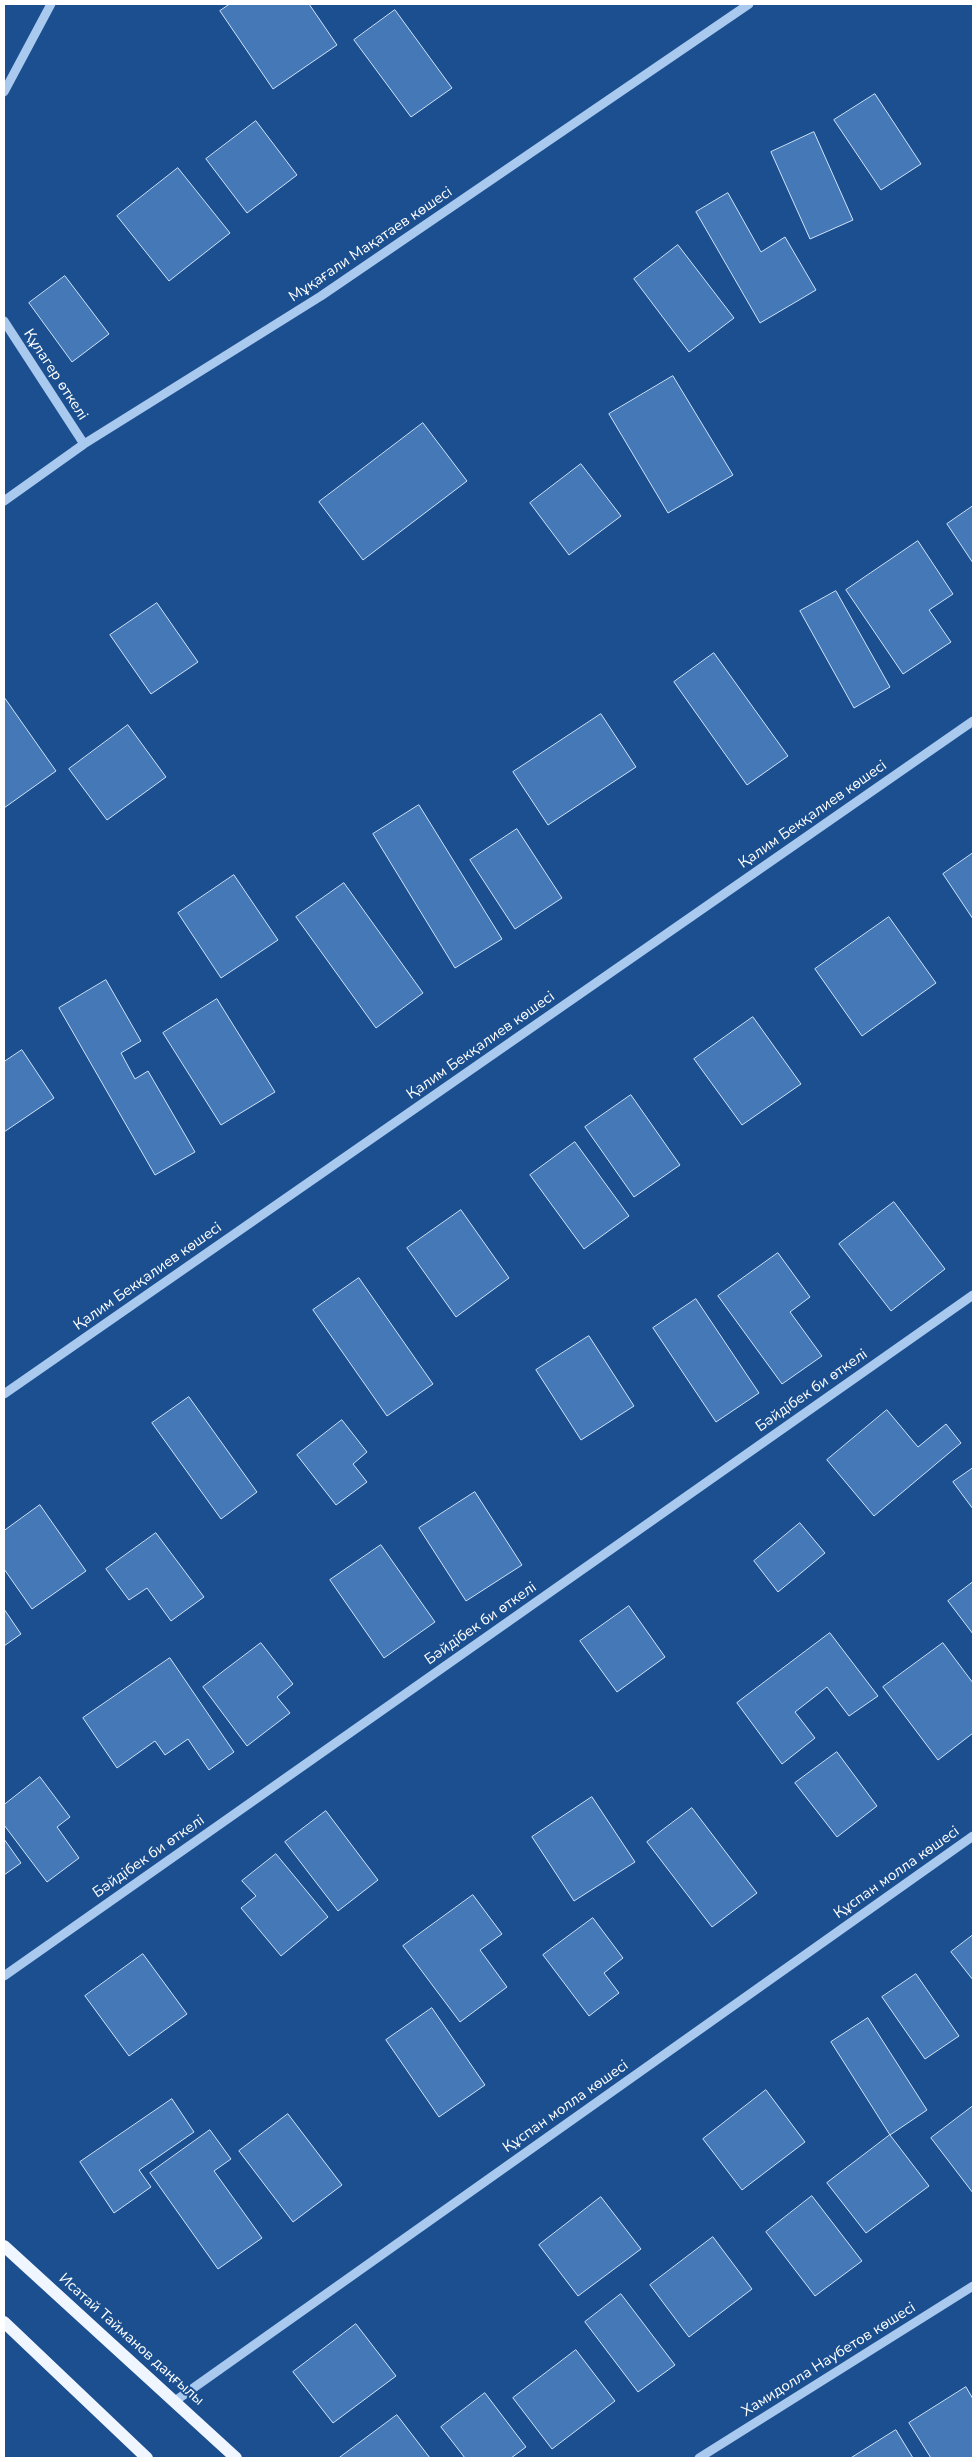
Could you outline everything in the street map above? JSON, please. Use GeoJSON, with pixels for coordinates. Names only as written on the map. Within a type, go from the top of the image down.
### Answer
{"type":"FeatureCollection","features":[{"type":"Feature","properties":{"kind":"main road","name":"Исатай Тайманов даңғылы"},"geometry":{"type":"LineString","coordinates":[[4,2246],[175,2400],[236,2458]]}},
{"type":"Feature","properties":{"kind":"main road"},"geometry":{"type":"LineString","coordinates":[[4,2322],[147,2458]]}},
{"type":"Feature","properties":{"kind":"street"},"geometry":{"type":"LineString","coordinates":[[4,92],[51,4]]}},
{"type":"Feature","properties":{"kind":"street","name":"Мұқағали Мақатаев көшесі"},"geometry":{"type":"LineString","coordinates":[[4,501],[84,444],[321,296],[749,4]]}},
{"type":"Feature","properties":{"kind":"street","name":"Құлагер өткелі"},"geometry":{"type":"LineString","coordinates":[[4,322],[84,444]]}},
{"type":"Feature","properties":{"kind":"street","name":"Қалим Бекқалиев көшесі"},"geometry":{"type":"LineString","coordinates":[[4,1394],[973,721]]}},
{"type":"Feature","properties":{"kind":"street","name":"Бәйдібек би өткелі"},"geometry":{"type":"LineString","coordinates":[[4,1976],[973,1295]]}},
{"type":"Feature","properties":{"kind":"street","name":"Құспан молла көшесі"},"geometry":{"type":"LineString","coordinates":[[175,2400],[973,1836]]}},
{"type":"Feature","properties":{"kind":"street","name":"Хамидолла Наубетов көшесі"},"geometry":{"type":"LineString","coordinates":[[698,2458],[973,2286]]}},
{"type":"Feature","properties":{"kind":"building"},"geometry":{"type":"Polygon","coordinates":[[[230,4],[309,4],[337,45],[273,89],[220,11],[230,4]]]}},
{"type":"Feature","properties":{"kind":"building"},"geometry":{"type":"Polygon","coordinates":[[[395,10],[452,88],[411,117],[354,40],[395,10]]]}},
{"type":"Feature","properties":{"kind":"building"},"geometry":{"type":"Polygon","coordinates":[[[875,94],[921,164],[881,190],[834,120],[875,94]]]}},
{"type":"Feature","properties":{"kind":"building"},"geometry":{"type":"Polygon","coordinates":[[[256,121],[297,175],[247,213],[206,159],[256,121]]]}},
{"type":"Feature","properties":{"kind":"building"},"geometry":{"type":"Polygon","coordinates":[[[814,132],[853,220],[810,239],[771,152],[814,132]]]}},
{"type":"Feature","properties":{"kind":"building"},"geometry":{"type":"Polygon","coordinates":[[[178,168],[230,233],[169,281],[117,216],[178,168]]]}},
{"type":"Feature","properties":{"kind":"building"},"geometry":{"type":"Polygon","coordinates":[[[728,193],[761,252],[785,237],[816,290],[760,323],[696,212],[728,193]]]}},
{"type":"Feature","properties":{"kind":"building"},"geometry":{"type":"Polygon","coordinates":[[[678,245],[734,318],[689,352],[634,279],[678,245]]]}},
{"type":"Feature","properties":{"kind":"building"},"geometry":{"type":"Polygon","coordinates":[[[65,276],[109,334],[72,362],[29,303],[65,276]]]}},
{"type":"Feature","properties":{"kind":"building"},"geometry":{"type":"Polygon","coordinates":[[[673,376],[733,475],[668,513],[609,414],[673,376]]]}},
{"type":"Feature","properties":{"kind":"building"},"geometry":{"type":"Polygon","coordinates":[[[423,423],[467,481],[363,560],[319,502],[423,423]]]}},
{"type":"Feature","properties":{"kind":"building"},"geometry":{"type":"Polygon","coordinates":[[[581,464],[621,516],[569,555],[530,503],[581,464]]]}},
{"type":"Feature","properties":{"kind":"building"},"geometry":{"type":"Polygon","coordinates":[[[973,506],[973,563],[947,524],[973,506]]]}},
{"type":"Feature","properties":{"kind":"building"},"geometry":{"type":"Polygon","coordinates":[[[918,541],[953,594],[929,610],[951,642],[903,674],[846,590],[918,541]]]}},
{"type":"Feature","properties":{"kind":"building"},"geometry":{"type":"Polygon","coordinates":[[[836,591],[890,687],[854,708],[800,611],[836,591]]]}},
{"type":"Feature","properties":{"kind":"building"},"geometry":{"type":"Polygon","coordinates":[[[157,603],[198,662],[151,694],[110,635],[157,603]]]}},
{"type":"Feature","properties":{"kind":"building"},"geometry":{"type":"Polygon","coordinates":[[[714,653],[788,756],[747,785],[674,682],[714,653]]]}},
{"type":"Feature","properties":{"kind":"building"},"geometry":{"type":"Polygon","coordinates":[[[4,697],[56,771],[4,808],[4,697]]]}},
{"type":"Feature","properties":{"kind":"building"},"geometry":{"type":"Polygon","coordinates":[[[601,714],[636,767],[548,825],[513,772],[601,714]]]}},
{"type":"Feature","properties":{"kind":"building"},"geometry":{"type":"Polygon","coordinates":[[[128,725],[166,777],[107,820],[69,769],[128,725]]]}},
{"type":"Feature","properties":{"kind":"building"},"geometry":{"type":"Polygon","coordinates":[[[419,805],[502,939],[455,968],[373,834],[419,805]]]}},
{"type":"Feature","properties":{"kind":"building"},"geometry":{"type":"Polygon","coordinates":[[[517,829],[562,898],[515,929],[470,860],[517,829]]]}},
{"type":"Feature","properties":{"kind":"building"},"geometry":{"type":"Polygon","coordinates":[[[973,853],[973,919],[943,874],[973,853]]]}},
{"type":"Feature","properties":{"kind":"building"},"geometry":{"type":"Polygon","coordinates":[[[234,875],[278,940],[221,978],[178,913],[234,875]]]}},
{"type":"Feature","properties":{"kind":"building"},"geometry":{"type":"Polygon","coordinates":[[[344,883],[423,993],[376,1028],[296,917],[344,883]]]}},
{"type":"Feature","properties":{"kind":"building"},"geometry":{"type":"Polygon","coordinates":[[[889,917],[936,983],[862,1036],[815,969],[889,917]]]}},
{"type":"Feature","properties":{"kind":"building"},"geometry":{"type":"Polygon","coordinates":[[[106,980],[141,1041],[121,1053],[135,1079],[148,1071],[195,1152],[155,1175],[59,1008],[106,980]]]}},
{"type":"Feature","properties":{"kind":"building"},"geometry":{"type":"Polygon","coordinates":[[[217,999],[275,1092],[221,1125],[163,1033],[217,999]]]}},
{"type":"Feature","properties":{"kind":"building"},"geometry":{"type":"Polygon","coordinates":[[[753,1017],[801,1084],[742,1125],[694,1059],[753,1017]]]}},
{"type":"Feature","properties":{"kind":"building"},"geometry":{"type":"Polygon","coordinates":[[[22,1050],[54,1098],[4,1132],[4,1062],[22,1050]]]}},
{"type":"Feature","properties":{"kind":"building"},"geometry":{"type":"Polygon","coordinates":[[[631,1095],[680,1165],[634,1197],[585,1127],[631,1095]]]}},
{"type":"Feature","properties":{"kind":"building"},"geometry":{"type":"Polygon","coordinates":[[[575,1142],[629,1216],[584,1249],[530,1175],[575,1142]]]}},
{"type":"Feature","properties":{"kind":"building"},"geometry":{"type":"Polygon","coordinates":[[[894,1202],[945,1269],[891,1311],[839,1244],[894,1202]]]}},
{"type":"Feature","properties":{"kind":"building"},"geometry":{"type":"Polygon","coordinates":[[[461,1210],[509,1278],[456,1317],[407,1248],[461,1210]]]}},
{"type":"Feature","properties":{"kind":"building"},"geometry":{"type":"Polygon","coordinates":[[[778,1253],[810,1297],[790,1312],[822,1356],[782,1384],[718,1296],[778,1253]]]}},
{"type":"Feature","properties":{"kind":"building"},"geometry":{"type":"Polygon","coordinates":[[[359,1278],[433,1384],[387,1416],[313,1310],[359,1278]]]}},
{"type":"Feature","properties":{"kind":"building"},"geometry":{"type":"Polygon","coordinates":[[[696,1299],[759,1393],[716,1422],[653,1328],[696,1299]]]}},
{"type":"Feature","properties":{"kind":"building"},"geometry":{"type":"Polygon","coordinates":[[[589,1336],[634,1406],[581,1440],[536,1370],[589,1336]]]}},
{"type":"Feature","properties":{"kind":"building"},"geometry":{"type":"Polygon","coordinates":[[[189,1397],[257,1492],[221,1519],[152,1423],[189,1397]]]}},
{"type":"Feature","properties":{"kind":"building"},"geometry":{"type":"Polygon","coordinates":[[[887,1410],[918,1447],[946,1424],[961,1443],[874,1516],[827,1460],[887,1410]]]}},
{"type":"Feature","properties":{"kind":"building"},"geometry":{"type":"Polygon","coordinates":[[[342,1420],[367,1452],[353,1464],[367,1482],[336,1505],[297,1455],[342,1420]]]}},
{"type":"Feature","properties":{"kind":"building"},"geometry":{"type":"Polygon","coordinates":[[[973,1468],[973,1509],[953,1482],[973,1468]]]}},
{"type":"Feature","properties":{"kind":"building"},"geometry":{"type":"Polygon","coordinates":[[[475,1492],[522,1565],[466,1601],[419,1528],[475,1492]]]}},
{"type":"Feature","properties":{"kind":"building"},"geometry":{"type":"Polygon","coordinates":[[[40,1505],[86,1571],[32,1609],[4,1569],[4,1531],[40,1505]]]}},
{"type":"Feature","properties":{"kind":"building"},"geometry":{"type":"Polygon","coordinates":[[[800,1523],[825,1553],[778,1592],[754,1561],[800,1523]]]}},
{"type":"Feature","properties":{"kind":"building"},"geometry":{"type":"Polygon","coordinates":[[[156,1533],[204,1597],[171,1621],[147,1588],[129,1600],[106,1569],[156,1533]]]}},
{"type":"Feature","properties":{"kind":"building"},"geometry":{"type":"Polygon","coordinates":[[[381,1545],[435,1622],[384,1658],[330,1580],[381,1545]]]}},
{"type":"Feature","properties":{"kind":"building"},"geometry":{"type":"Polygon","coordinates":[[[973,1582],[973,1634],[948,1601],[973,1582]]]}},
{"type":"Feature","properties":{"kind":"building"},"geometry":{"type":"Polygon","coordinates":[[[629,1606],[665,1657],[617,1692],[580,1641],[629,1606]]]}},
{"type":"Feature","properties":{"kind":"building"},"geometry":{"type":"Polygon","coordinates":[[[4,1609],[21,1634],[4,1646],[4,1609]]]}},
{"type":"Feature","properties":{"kind":"building"},"geometry":{"type":"Polygon","coordinates":[[[830,1633],[878,1696],[849,1716],[827,1687],[795,1712],[815,1738],[782,1764],[737,1703],[830,1633]]]}},
{"type":"Feature","properties":{"kind":"building"},"geometry":{"type":"Polygon","coordinates":[[[261,1643],[293,1684],[277,1697],[290,1713],[247,1746],[203,1687],[261,1643]]]}},
{"type":"Feature","properties":{"kind":"building"},"geometry":{"type":"Polygon","coordinates":[[[943,1643],[973,1683],[973,1733],[938,1760],[883,1687],[943,1643]]]}},
{"type":"Feature","properties":{"kind":"building"},"geometry":{"type":"Polygon","coordinates":[[[170,1658],[234,1752],[209,1770],[188,1739],[165,1755],[155,1741],[117,1768],[83,1718],[170,1658]]]}},
{"type":"Feature","properties":{"kind":"building"},"geometry":{"type":"Polygon","coordinates":[[[837,1752],[877,1806],[837,1837],[795,1783],[837,1752]]]}},
{"type":"Feature","properties":{"kind":"building"},"geometry":{"type":"Polygon","coordinates":[[[40,1777],[70,1817],[57,1827],[79,1858],[47,1882],[4,1825],[4,1805],[40,1777]]]}},
{"type":"Feature","properties":{"kind":"building"},"geometry":{"type":"Polygon","coordinates":[[[592,1797],[635,1862],[574,1901],[532,1837],[592,1797]]]}},
{"type":"Feature","properties":{"kind":"building"},"geometry":{"type":"Polygon","coordinates":[[[692,1808],[757,1893],[712,1927],[647,1842],[692,1808]]]}},
{"type":"Feature","properties":{"kind":"building"},"geometry":{"type":"Polygon","coordinates":[[[326,1811],[378,1880],[338,1911],[285,1842],[326,1811]]]}},
{"type":"Feature","properties":{"kind":"building"},"geometry":{"type":"Polygon","coordinates":[[[4,1839],[21,1863],[4,1875],[4,1839]]]}},
{"type":"Feature","properties":{"kind":"building"},"geometry":{"type":"Polygon","coordinates":[[[276,1854],[328,1917],[281,1956],[241,1908],[256,1896],[242,1881],[276,1854]]]}},
{"type":"Feature","properties":{"kind":"building"},"geometry":{"type":"Polygon","coordinates":[[[473,1895],[502,1934],[480,1950],[507,1987],[460,2022],[403,1946],[473,1895]]]}},
{"type":"Feature","properties":{"kind":"building"},"geometry":{"type":"Polygon","coordinates":[[[593,1918],[623,1958],[604,1973],[619,1993],[589,2016],[543,1955],[593,1918]]]}},
{"type":"Feature","properties":{"kind":"building"},"geometry":{"type":"Polygon","coordinates":[[[973,1935],[973,1980],[951,1952],[973,1935]]]}},
{"type":"Feature","properties":{"kind":"building"},"geometry":{"type":"Polygon","coordinates":[[[143,1954],[187,2014],[129,2056],[85,1996],[143,1954]]]}},
{"type":"Feature","properties":{"kind":"building"},"geometry":{"type":"Polygon","coordinates":[[[916,1974],[959,2036],[925,2059],[882,1997],[916,1974]]]}},
{"type":"Feature","properties":{"kind":"building"},"geometry":{"type":"Polygon","coordinates":[[[432,2008],[485,2085],[439,2117],[386,2040],[432,2008]]]}},
{"type":"Feature","properties":{"kind":"building"},"geometry":{"type":"Polygon","coordinates":[[[868,2018],[927,2110],[890,2135],[831,2042],[868,2018]]]}},
{"type":"Feature","properties":{"kind":"building"},"geometry":{"type":"Polygon","coordinates":[[[766,2090],[805,2142],[742,2190],[703,2139],[766,2090]]]}},
{"type":"Feature","properties":{"kind":"building"},"geometry":{"type":"Polygon","coordinates":[[[172,2099],[194,2132],[139,2170],[151,2187],[114,2213],[80,2162],[172,2099]]]}},
{"type":"Feature","properties":{"kind":"building"},"geometry":{"type":"Polygon","coordinates":[[[973,2106],[973,2193],[931,2138],[973,2106]]]}},
{"type":"Feature","properties":{"kind":"building"},"geometry":{"type":"Polygon","coordinates":[[[288,2114],[342,2185],[293,2222],[239,2151],[288,2114]]]}},
{"type":"Feature","properties":{"kind":"building"},"geometry":{"type":"Polygon","coordinates":[[[210,2130],[231,2159],[214,2171],[262,2238],[218,2269],[150,2173],[210,2130]]]}},
{"type":"Feature","properties":{"kind":"building"},"geometry":{"type":"Polygon","coordinates":[[[890,2135],[929,2186],[866,2233],[827,2183],[890,2135]]]}},
{"type":"Feature","properties":{"kind":"building"},"geometry":{"type":"Polygon","coordinates":[[[812,2196],[862,2261],[815,2296],[766,2232],[812,2196]]]}},
{"type":"Feature","properties":{"kind":"building"},"geometry":{"type":"Polygon","coordinates":[[[601,2197],[641,2249],[578,2296],[539,2245],[601,2197]]]}},
{"type":"Feature","properties":{"kind":"building"},"geometry":{"type":"Polygon","coordinates":[[[713,2237],[752,2289],[689,2337],[650,2285],[713,2237]]]}},
{"type":"Feature","properties":{"kind":"building"},"geometry":{"type":"Polygon","coordinates":[[[621,2294],[675,2365],[638,2392],[585,2322],[621,2294]]]}},
{"type":"Feature","properties":{"kind":"building"},"geometry":{"type":"Polygon","coordinates":[[[356,2324],[396,2376],[333,2423],[293,2372],[356,2324]]]}},
{"type":"Feature","properties":{"kind":"building"},"geometry":{"type":"Polygon","coordinates":[[[576,2350],[615,2401],[552,2449],[513,2398],[576,2350]]]}},
{"type":"Feature","properties":{"kind":"building"},"geometry":{"type":"Polygon","coordinates":[[[966,2387],[973,2399],[973,2458],[931,2458],[909,2423],[966,2387]]]}},
{"type":"Feature","properties":{"kind":"building"},"geometry":{"type":"Polygon","coordinates":[[[485,2393],[526,2447],[511,2458],[465,2458],[441,2427],[485,2393]]]}},
{"type":"Feature","properties":{"kind":"building"},"geometry":{"type":"Polygon","coordinates":[[[397,2415],[430,2458],[339,2458],[397,2415]]]}},
{"type":"Feature","properties":{"kind":"building"},"geometry":{"type":"Polygon","coordinates":[[[896,2430],[913,2458],[851,2458],[896,2430]]]}}]}
